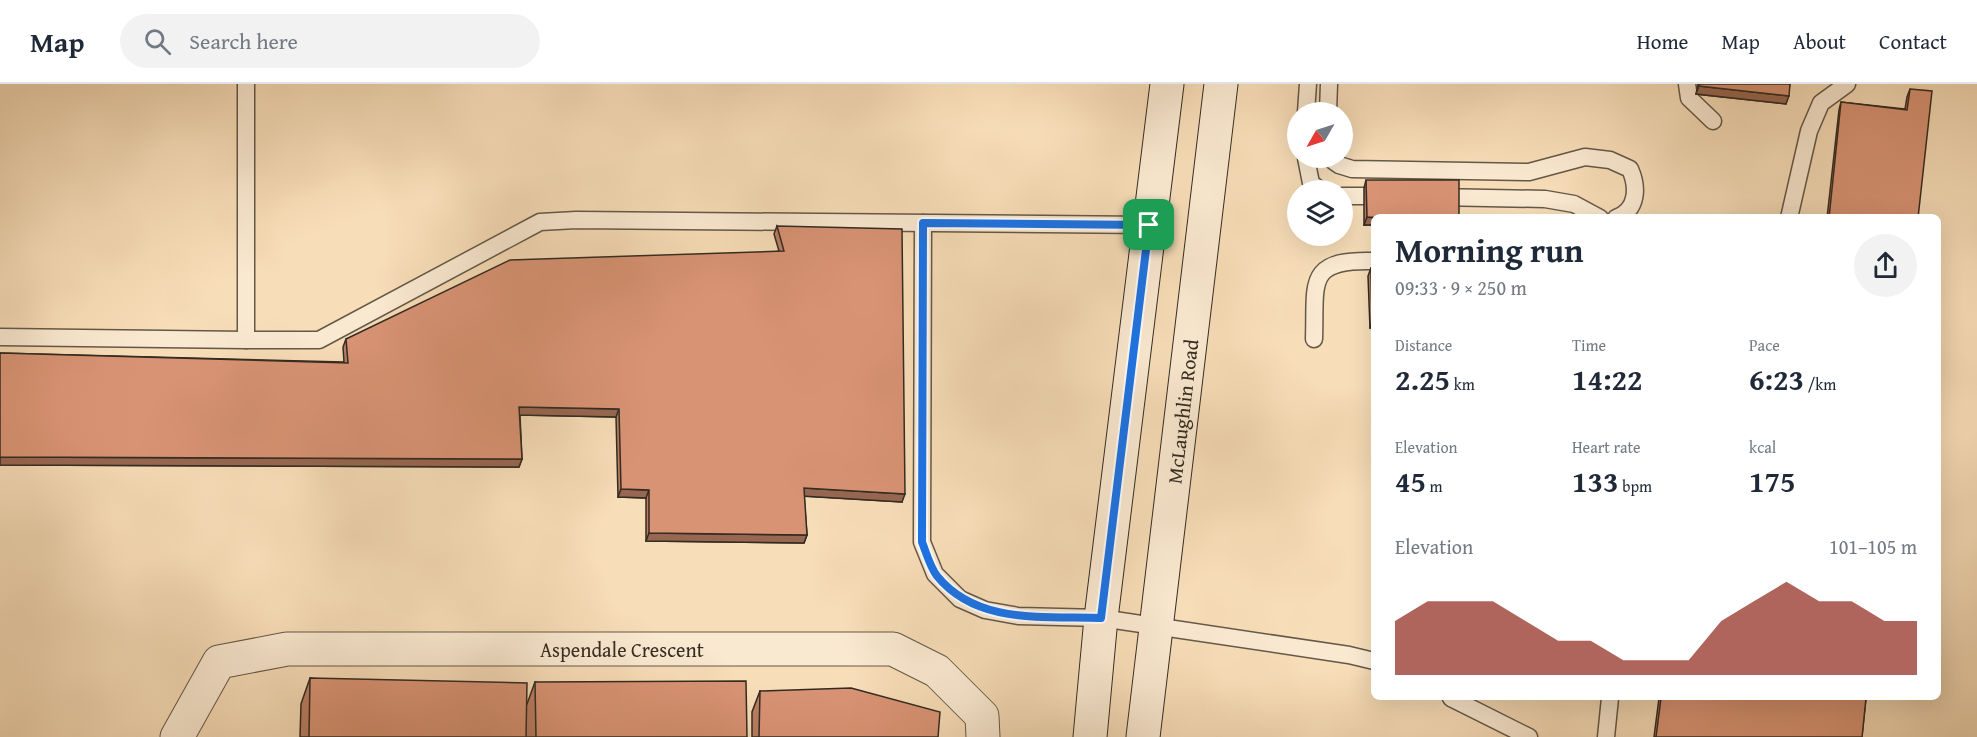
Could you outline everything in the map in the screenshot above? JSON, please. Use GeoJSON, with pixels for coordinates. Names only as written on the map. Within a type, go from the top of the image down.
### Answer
{"type":"FeatureCollection","features":[{"type":"Feature","properties":{"kind":"street"},"geometry":{"type":"LineString","coordinates":[[1090,737],[1101,618],[1167,84]]}},
{"type":"Feature","properties":{"kind":"street","name":"McLaughlin Road"},"geometry":{"type":"LineString","coordinates":[[1143,737],[1221,84]]}},
{"type":"Feature","properties":{"kind":"street","name":"Aspendale Crescent"},"geometry":{"type":"LineString","coordinates":[[177,737],[219,662],[287,649],[893,649],[937,671],[982,716],[983,737]]}},
{"type":"Feature","properties":{"kind":"lane"},"geometry":{"type":"LineString","coordinates":[[246,84],[246,340]]}},
{"type":"Feature","properties":{"kind":"lane"},"geometry":{"type":"LineString","coordinates":[[1307,102],[1308,84]]}},
{"type":"Feature","properties":{"kind":"lane"},"geometry":{"type":"LineString","coordinates":[[1328,102],[1329,84]]}},
{"type":"Feature","properties":{"kind":"lane"},"geometry":{"type":"LineString","coordinates":[[1687,84],[1689,98],[1713,122]]}},
{"type":"Feature","properties":{"kind":"lane"},"geometry":{"type":"LineString","coordinates":[[1790,214],[1809,131],[1821,103],[1847,84]]}},
{"type":"Feature","properties":{"kind":"lane"},"geometry":{"type":"LineString","coordinates":[[1349,168],[1529,172],[1585,157],[1610,160],[1630,169],[1636,182],[1635,199],[1625,214]]}},
{"type":"Feature","properties":{"kind":"lane"},"geometry":{"type":"LineString","coordinates":[[1353,196],[1545,199],[1574,204],[1593,214]]}},
{"type":"Feature","properties":{"kind":"lane"},"geometry":{"type":"LineString","coordinates":[[0,337],[319,340],[540,222],[587,220],[1149,225]]}},
{"type":"Feature","properties":{"kind":"lane"},"geometry":{"type":"LineString","coordinates":[[923,223],[922,542],[935,574],[960,599],[985,610],[1018,616],[1101,618],[1349,655],[1371,660]]}},
{"type":"Feature","properties":{"kind":"lane"},"geometry":{"type":"LineString","coordinates":[[1314,339],[1316,283],[1329,266],[1344,260],[1371,261]]}},
{"type":"Feature","properties":{"kind":"lane"},"geometry":{"type":"LineString","coordinates":[[1455,700],[1529,737]]}},
{"type":"Feature","properties":{"kind":"lane"},"geometry":{"type":"LineString","coordinates":[[1606,737],[1610,700]]}},
{"type":"Feature","properties":{"kind":"building"},"geometry":{"type":"Polygon","coordinates":[[[1700,84],[1790,84],[1789,96],[1699,86],[1700,84]]]}},
{"type":"Feature","properties":{"kind":"building"},"geometry":{"type":"Polygon","coordinates":[[[1910,89],[1932,91],[1918,214],[1829,214],[1841,102],[1907,110],[1910,89]]]}},
{"type":"Feature","properties":{"kind":"building"},"geometry":{"type":"Polygon","coordinates":[[[1366,180],[1459,180],[1459,214],[1371,214],[1371,217],[1367,217],[1366,180]]]}},
{"type":"Feature","properties":{"kind":"building"},"geometry":{"type":"Polygon","coordinates":[[[777,226],[902,229],[905,494],[804,488],[807,535],[649,533],[649,490],[621,489],[619,409],[519,407],[522,459],[0,457],[0,353],[348,363],[346,339],[510,260],[784,251],[777,226]]]}},
{"type":"Feature","properties":{"kind":"building"},"geometry":{"type":"Polygon","coordinates":[[[310,678],[527,683],[526,737],[309,737],[310,678]]]}},
{"type":"Feature","properties":{"kind":"building"},"geometry":{"type":"Polygon","coordinates":[[[746,681],[747,737],[536,737],[535,682],[746,681]]]}},
{"type":"Feature","properties":{"kind":"building"},"geometry":{"type":"Polygon","coordinates":[[[851,688],[940,712],[938,737],[759,737],[760,691],[851,688]]]}},
{"type":"Feature","properties":{"kind":"building"},"geometry":{"type":"Polygon","coordinates":[[[1661,700],[1866,700],[1862,737],[1656,737],[1661,700]]]}},
{"type":"Feature","properties":{"kind":"route"},"geometry":{"type":"LineString","coordinates":[[923,223],[1149,225],[1101,618],[1018,616],[985,610],[960,599],[935,574],[922,542],[923,223]]}}]}
